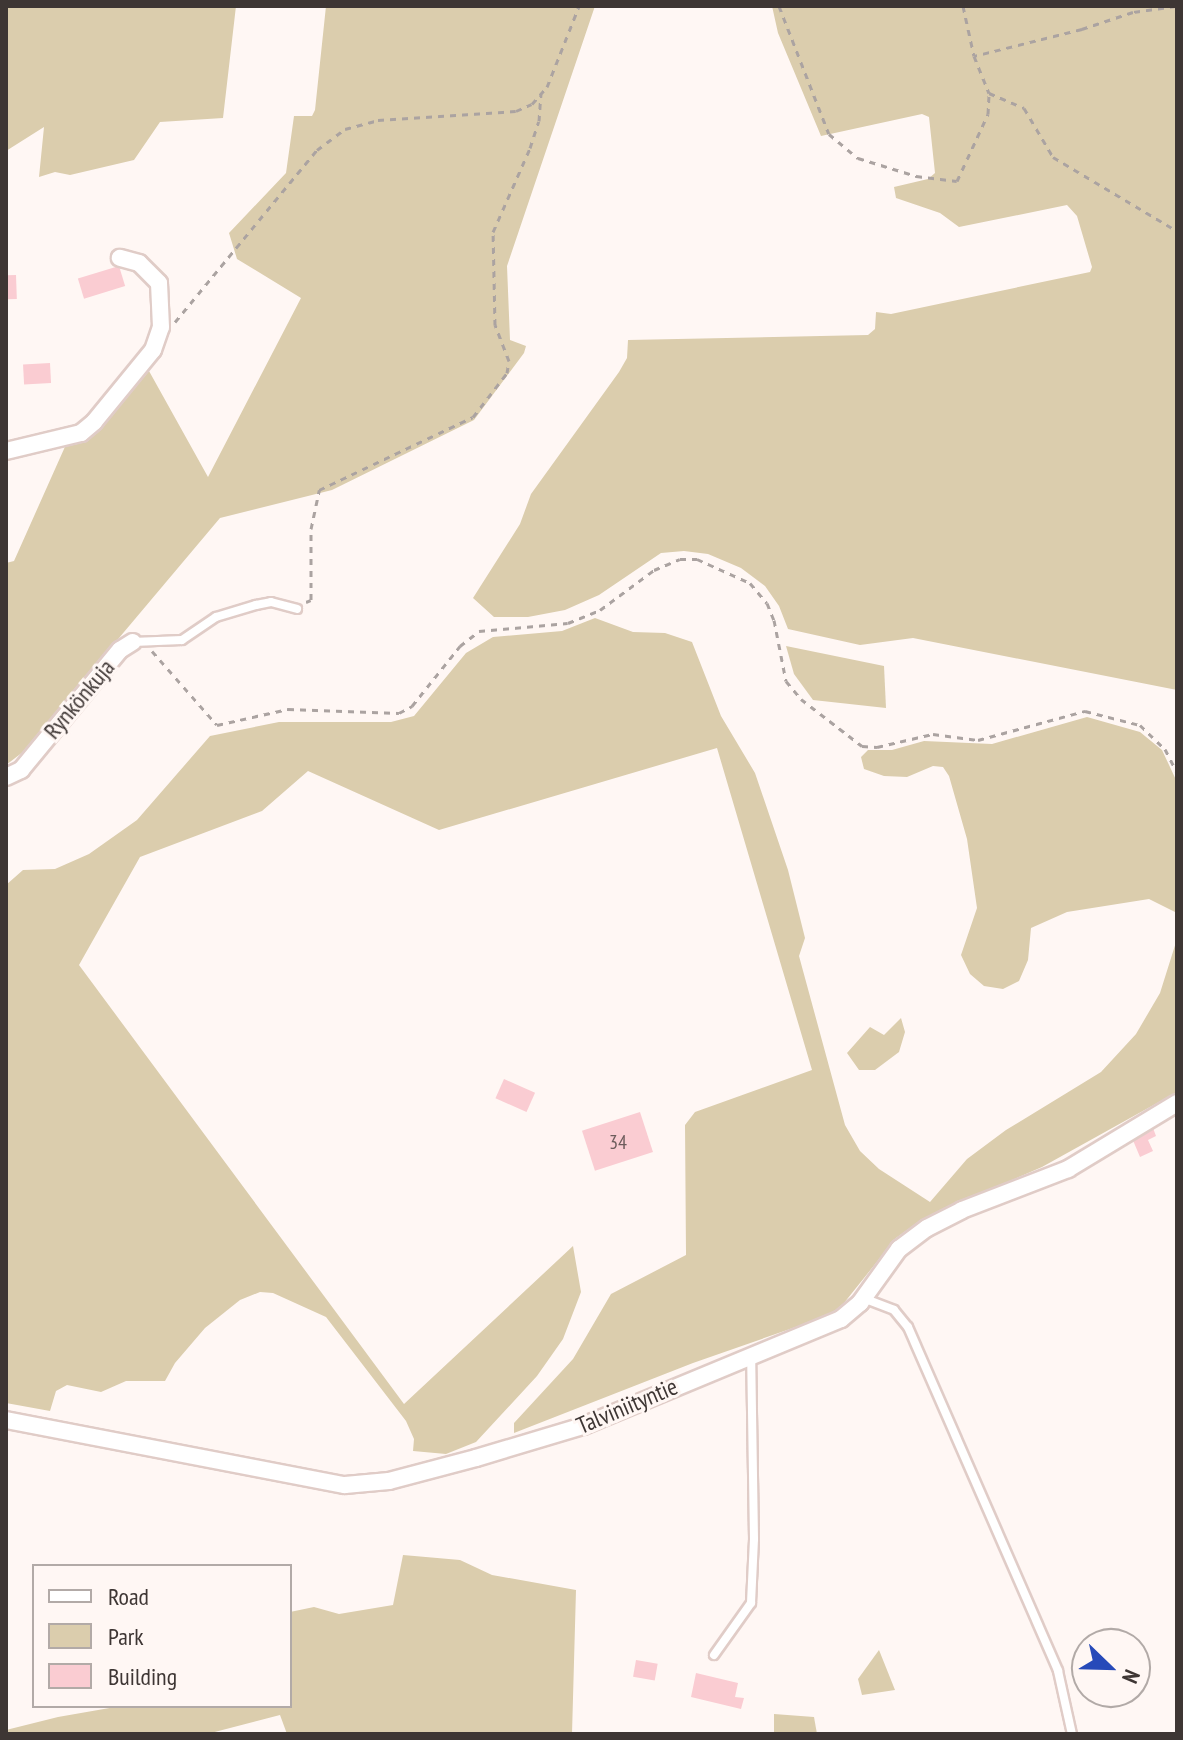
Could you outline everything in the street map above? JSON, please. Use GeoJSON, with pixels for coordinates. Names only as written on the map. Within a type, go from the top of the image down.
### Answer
{"type":"FeatureCollection","features":[{"type":"Feature","properties":{"kind":"street"},"geometry":{"type":"LineString","coordinates":[[6,451],[81,433],[94,422],[153,350],[161,327],[159,283],[139,263],[120,258]]}},
{"type":"Feature","properties":{"kind":"street","name":"Rynkönkuja"},"geometry":{"type":"LineString","coordinates":[[6,777],[21,770],[120,650],[139,642]]}},
{"type":"Feature","properties":{"kind":"street","name":"Talviniityntie"},"geometry":{"type":"LineString","coordinates":[[6,1420],[307,1481],[345,1485],[375,1483],[571,1430],[751,1353],[841,1319],[863,1298],[899,1249],[927,1228],[962,1210],[1068,1169],[1177,1103]]}},
{"type":"Feature","properties":{"kind":"lane"},"geometry":{"type":"LineString","coordinates":[[139,642],[182,640],[216,617],[256,605],[271,602],[297,609]]}},
{"type":"Feature","properties":{"kind":"lane"},"geometry":{"type":"LineString","coordinates":[[863,1298],[894,1310],[908,1327],[1058,1671],[1072,1734]]}},
{"type":"Feature","properties":{"kind":"lane"},"geometry":{"type":"LineString","coordinates":[[714,1655],[751,1603],[754,1539],[751,1353]]}},
{"type":"Feature","properties":{"kind":"path"},"geometry":{"type":"LineString","coordinates":[[172,327],[307,161],[345,129],[378,120],[516,111],[532,104],[547,87],[579,6]]}},
{"type":"Feature","properties":{"kind":"path"},"geometry":{"type":"LineString","coordinates":[[779,6],[829,134],[858,158],[916,176],[957,181],[988,114],[989,93],[974,56],[963,6]]}},
{"type":"Feature","properties":{"kind":"path"},"geometry":{"type":"LineString","coordinates":[[974,56],[1082,29],[1133,12],[1176,6]]}},
{"type":"Feature","properties":{"kind":"path"},"geometry":{"type":"LineString","coordinates":[[989,93],[1024,108],[1053,157],[1177,231]]}},
{"type":"Feature","properties":{"kind":"path"},"geometry":{"type":"LineString","coordinates":[[297,609],[311,600],[311,529],[319,490],[473,417],[507,373],[509,361],[495,325],[493,232],[534,134],[541,94]]}},
{"type":"Feature","properties":{"kind":"path"},"geometry":{"type":"LineString","coordinates":[[139,642],[217,725],[288,709],[399,713],[412,706],[460,646],[479,631],[568,623],[600,610],[654,570],[680,559],[697,559],[750,583],[767,603],[774,620],[786,681],[801,699],[862,746],[877,747],[933,734],[978,740],[1085,711],[1140,725],[1165,749],[1177,773]]}},
{"type":"Feature","properties":{"kind":"green space"},"geometry":{"type":"Polygon","coordinates":[[[6,6],[236,6],[223,118],[160,122],[134,160],[70,175],[55,172],[39,177],[44,127],[6,151],[6,6]]]}},
{"type":"Feature","properties":{"kind":"green space"},"geometry":{"type":"Polygon","coordinates":[[[326,6],[595,6],[507,266],[510,340],[526,346],[524,353],[474,420],[332,490],[220,518],[23,752],[6,765],[6,563],[14,561],[68,440],[83,438],[99,428],[149,371],[208,477],[301,298],[237,259],[229,233],[286,173],[294,116],[312,116],[315,110],[326,6]]]}},
{"type":"Feature","properties":{"kind":"green space"},"geometry":{"type":"Polygon","coordinates":[[[772,6],[1177,6],[1177,690],[913,638],[860,645],[788,629],[779,606],[765,586],[741,568],[708,554],[684,551],[661,553],[599,595],[565,610],[528,617],[494,617],[473,598],[520,524],[531,494],[619,372],[627,358],[628,340],[868,335],[875,329],[876,312],[891,314],[1090,272],[1092,267],[1077,216],[1067,205],[959,227],[940,213],[896,198],[894,187],[928,179],[935,173],[929,117],[922,114],[821,136],[778,33],[772,6]]]}},
{"type":"Feature","properties":{"kind":"green space"},"geometry":{"type":"Polygon","coordinates":[[[595,618],[633,632],[665,633],[692,642],[721,716],[755,773],[788,870],[805,938],[799,956],[845,1125],[860,1151],[879,1169],[930,1202],[967,1159],[1006,1130],[1101,1072],[1136,1034],[1160,993],[1177,939],[1177,1092],[1042,1167],[923,1219],[896,1238],[836,1313],[693,1363],[514,1433],[514,1423],[573,1359],[611,1294],[686,1255],[685,1125],[695,1112],[812,1070],[717,748],[439,830],[308,771],[262,811],[140,857],[79,965],[404,1404],[573,1246],[581,1292],[563,1339],[537,1376],[476,1442],[446,1454],[413,1451],[414,1439],[406,1421],[326,1317],[273,1293],[260,1292],[240,1300],[205,1328],[175,1363],[165,1381],[126,1381],[101,1392],[67,1385],[56,1391],[50,1411],[6,1403],[6,885],[23,870],[55,869],[89,854],[137,820],[210,736],[279,722],[391,722],[414,716],[466,653],[493,637],[562,631],[595,618]]]}},
{"type":"Feature","properties":{"kind":"green space"},"geometry":{"type":"Polygon","coordinates":[[[786,646],[884,666],[886,708],[813,700],[794,674],[786,646]]]}},
{"type":"Feature","properties":{"kind":"green space"},"geometry":{"type":"Polygon","coordinates":[[[1087,717],[1140,732],[1162,750],[1177,782],[1177,913],[1149,899],[1067,912],[1031,928],[1028,960],[1019,981],[1003,989],[984,986],[970,974],[961,955],[977,908],[967,839],[949,776],[943,767],[933,766],[907,777],[884,776],[864,769],[861,757],[868,750],[892,750],[924,741],[992,744],[1087,717]]]}},
{"type":"Feature","properties":{"kind":"green space"},"geometry":{"type":"Polygon","coordinates":[[[901,1018],[905,1032],[899,1052],[875,1070],[859,1070],[847,1053],[870,1027],[884,1035],[901,1018]]]}},
{"type":"Feature","properties":{"kind":"green space"},"geometry":{"type":"Polygon","coordinates":[[[403,1555],[460,1560],[492,1575],[576,1590],[572,1734],[287,1734],[280,1715],[207,1734],[6,1734],[6,1730],[110,1708],[292,1708],[292,1612],[314,1607],[339,1614],[393,1605],[403,1555]]]}},
{"type":"Feature","properties":{"kind":"green space"},"geometry":{"type":"Polygon","coordinates":[[[879,1650],[895,1690],[862,1695],[858,1679],[879,1650]]]}},
{"type":"Feature","properties":{"kind":"green space"},"geometry":{"type":"Polygon","coordinates":[[[774,1714],[814,1717],[817,1734],[774,1734],[774,1714]]]}},
{"type":"Feature","properties":{"kind":"building"},"geometry":{"type":"Polygon","coordinates":[[[119,266],[125,286],[84,299],[78,279],[119,266]]]}},
{"type":"Feature","properties":{"kind":"building"},"geometry":{"type":"Polygon","coordinates":[[[6,275],[16,275],[17,299],[7,299],[6,275]]]}},
{"type":"Feature","properties":{"kind":"building"},"geometry":{"type":"Polygon","coordinates":[[[50,363],[51,383],[24,384],[23,364],[50,363]]]}},
{"type":"Feature","properties":{"kind":"building"},"geometry":{"type":"Polygon","coordinates":[[[504,1079],[535,1093],[527,1112],[495,1098],[504,1079]]]}},
{"type":"Feature","properties":{"kind":"building"},"geometry":{"type":"Polygon","coordinates":[[[640,1112],[653,1152],[595,1171],[582,1131],[640,1112]]]}},
{"type":"Feature","properties":{"kind":"building"},"geometry":{"type":"Polygon","coordinates":[[[1153,1128],[1156,1136],[1148,1140],[1153,1151],[1140,1157],[1132,1138],[1153,1128]]]}},
{"type":"Feature","properties":{"kind":"building"},"geometry":{"type":"Polygon","coordinates":[[[636,1660],[658,1664],[655,1681],[633,1677],[636,1660]]]}},
{"type":"Feature","properties":{"kind":"building"},"geometry":{"type":"Polygon","coordinates":[[[696,1673],[738,1683],[735,1697],[744,1698],[741,1709],[691,1697],[696,1673]]]}}]}
